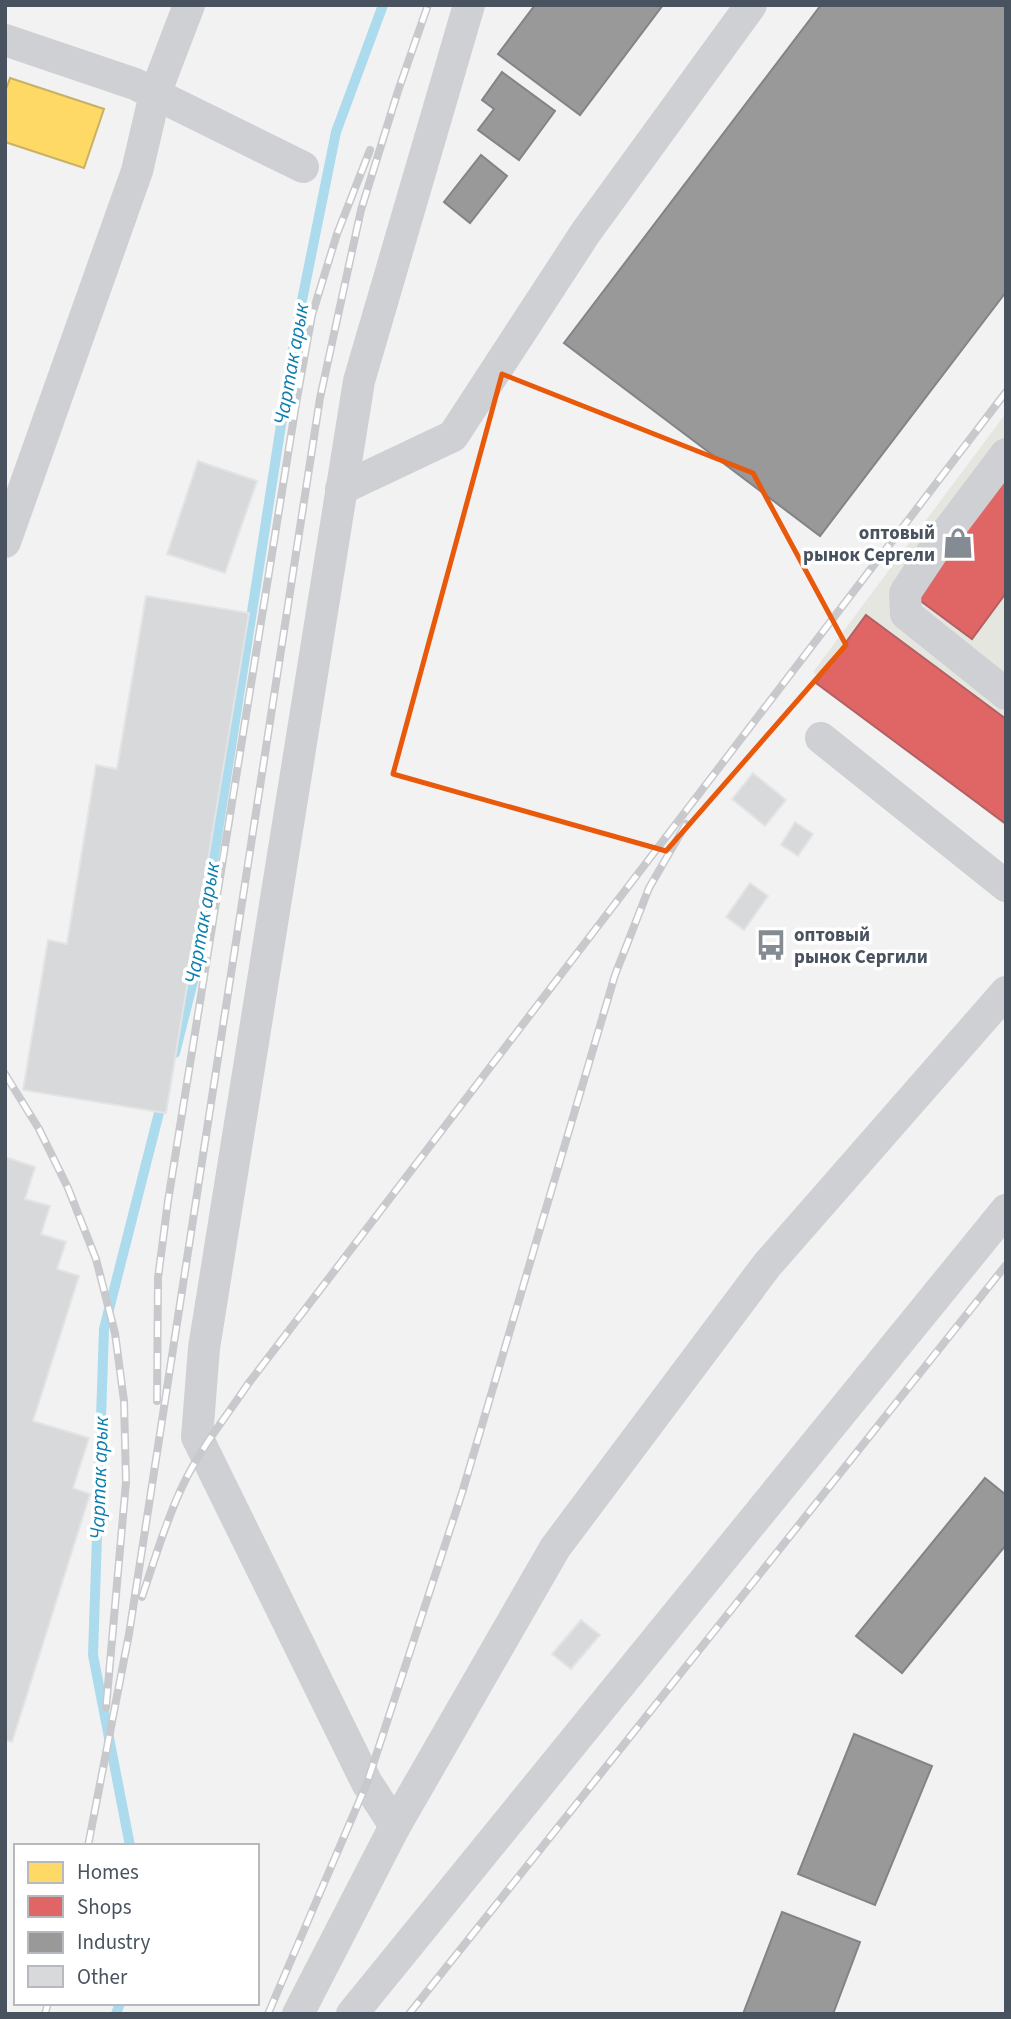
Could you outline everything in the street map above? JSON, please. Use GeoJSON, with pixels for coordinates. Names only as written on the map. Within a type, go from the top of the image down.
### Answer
{"type":"FeatureCollection","features":[{"type":"Feature","properties":{"kind":"street"},"geometry":{"type":"LineString","coordinates":[[5,542],[137,171],[155,94],[189,5]]}},
{"type":"Feature","properties":{"kind":"street"},"geometry":{"type":"LineString","coordinates":[[395,1826],[367,1783],[198,1437],[204,1348],[359,381],[469,5]]}},
{"type":"Feature","properties":{"kind":"street"},"geometry":{"type":"LineString","coordinates":[[341,489],[453,436],[586,232],[751,5]]}},
{"type":"Feature","properties":{"kind":"street"},"geometry":{"type":"LineString","coordinates":[[5,40],[135,84],[303,167]]}},
{"type":"Feature","properties":{"kind":"street"},"geometry":{"type":"LineString","coordinates":[[1006,454],[934,548],[905,593],[906,614],[1006,694]]}},
{"type":"Feature","properties":{"kind":"street"},"geometry":{"type":"LineString","coordinates":[[821,738],[1004,881]]}},
{"type":"Feature","properties":{"kind":"street"},"geometry":{"type":"LineString","coordinates":[[298,2014],[395,1826],[555,1548],[767,1265],[1006,992]]}},
{"type":"Feature","properties":{"kind":"street"},"geometry":{"type":"LineString","coordinates":[[352,2014],[1006,1210]]}},
{"type":"Feature","properties":{"kind":"highlighted area"},"geometry":{"type":"Polygon","coordinates":[[[502,374],[753,473],[846,645],[666,851],[393,774],[502,374]]]}},
{"type":"Feature","properties":{"kind":"shaded area","name":"оптовый рынок Сергели"},"geometry":{"type":"Polygon","coordinates":[[[1006,413],[1006,827],[813,672],[1006,413]]]}},
{"type":"Feature","properties":{"kind":"building: Homes"},"geometry":{"type":"Polygon","coordinates":[[[10,78],[104,109],[84,168],[5,142],[5,92],[10,78]]]}},
{"type":"Feature","properties":{"kind":"building: Shops"},"geometry":{"type":"Polygon","coordinates":[[[1006,473],[1006,593],[972,639],[914,596],[1006,473]]]}},
{"type":"Feature","properties":{"kind":"building: Shops"},"geometry":{"type":"Polygon","coordinates":[[[866,615],[1006,719],[1006,824],[816,683],[866,615]]]}},
{"type":"Feature","properties":{"kind":"building: Industry"},"geometry":{"type":"Polygon","coordinates":[[[535,5],[663,5],[580,115],[498,54],[535,5]]]}},
{"type":"Feature","properties":{"kind":"building: Industry"},"geometry":{"type":"Polygon","coordinates":[[[821,5],[1006,5],[1006,292],[820,536],[564,343],[821,5]]]}},
{"type":"Feature","properties":{"kind":"building: Industry"},"geometry":{"type":"Polygon","coordinates":[[[502,72],[555,111],[519,160],[478,130],[494,109],[482,100],[502,72]]]}},
{"type":"Feature","properties":{"kind":"building: Industry"},"geometry":{"type":"Polygon","coordinates":[[[481,155],[507,176],[470,223],[444,202],[481,155]]]}},
{"type":"Feature","properties":{"kind":"building: Industry"},"geometry":{"type":"Polygon","coordinates":[[[985,1478],[1006,1495],[1006,1545],[902,1673],[856,1636],[985,1478]]]}},
{"type":"Feature","properties":{"kind":"building: Industry"},"geometry":{"type":"Polygon","coordinates":[[[854,1734],[932,1766],[875,1905],[798,1874],[854,1734]]]}},
{"type":"Feature","properties":{"kind":"building: Industry"},"geometry":{"type":"Polygon","coordinates":[[[782,1912],[860,1942],[833,2014],[743,2014],[782,1912]]]}},
{"type":"Feature","properties":{"kind":"building: Other"},"geometry":{"type":"Polygon","coordinates":[[[198,461],[257,481],[225,573],[167,554],[198,461]]]}},
{"type":"Feature","properties":{"kind":"building: Other"},"geometry":{"type":"Polygon","coordinates":[[[146,596],[249,613],[166,1113],[23,1090],[48,940],[67,944],[96,765],[117,769],[146,596]]]}},
{"type":"Feature","properties":{"kind":"building: Other"},"geometry":{"type":"Polygon","coordinates":[[[753,773],[786,800],[765,826],[732,799],[753,773]]]}},
{"type":"Feature","properties":{"kind":"building: Other"},"geometry":{"type":"Polygon","coordinates":[[[795,822],[813,834],[798,856],[781,845],[795,822]]]}},
{"type":"Feature","properties":{"kind":"building: Other"},"geometry":{"type":"Polygon","coordinates":[[[750,883],[768,896],[744,930],[726,917],[750,883]]]}},
{"type":"Feature","properties":{"kind":"building: Other"},"geometry":{"type":"Polygon","coordinates":[[[5,1157],[35,1167],[25,1199],[50,1206],[41,1234],[66,1242],[57,1269],[79,1276],[33,1421],[89,1438],[73,1488],[90,1494],[12,1742],[5,1740],[5,1157]]]}},
{"type":"Feature","properties":{"kind":"building: Other"},"geometry":{"type":"Polygon","coordinates":[[[581,1620],[600,1635],[571,1669],[552,1654],[581,1620]]]}},
{"type":"Feature","properties":{"kind":"waterway","name":"Чартак арык"},"geometry":{"type":"LineString","coordinates":[[175,1053],[197,966],[295,335],[336,132],[383,5]]}},
{"type":"Feature","properties":{"kind":"waterway","name":"Чартак арык"},"geometry":{"type":"LineString","coordinates":[[130,1844],[93,1655],[104,1329],[162,1101]]}},
{"type":"Feature","properties":{"kind":"waterway","name":"Чартак арык"},"geometry":{"type":"LineString","coordinates":[[116,2014],[119,2005]]}},
{"type":"Feature","properties":{"kind":"railway"},"geometry":{"type":"LineString","coordinates":[[88,1844],[129,1634],[320,398],[361,210],[428,5]]}},
{"type":"Feature","properties":{"kind":"railway"},"geometry":{"type":"LineString","coordinates":[[157,1401],[158,1278],[168,1201],[297,398],[312,315],[337,234],[370,150]]}},
{"type":"Feature","properties":{"kind":"railway"},"geometry":{"type":"LineString","coordinates":[[142,1597],[183,1485],[205,1446],[248,1384],[1006,392]]}},
{"type":"Feature","properties":{"kind":"railway"},"geometry":{"type":"LineString","coordinates":[[268,2014],[367,1783],[462,1493],[615,975],[649,888],[686,824]]}},
{"type":"Feature","properties":{"kind":"railway"},"geometry":{"type":"LineString","coordinates":[[5,1074],[39,1129],[68,1188],[96,1259],[115,1333],[124,1401],[126,1482],[106,1708]]}},
{"type":"Feature","properties":{"kind":"railway"},"geometry":{"type":"LineString","coordinates":[[409,2014],[1006,1265]]}},
{"type":"Feature","properties":{"kind":"railway"},"geometry":{"type":"LineString","coordinates":[[45,2014],[47,2005]]}},
{"type":"Feature","properties":{"kind":"place","name":"оптовый рынок Сергели"},"geometry":{"type":"Point","coordinates":[958,543]}},
{"type":"Feature","properties":{"kind":"place","name":"оптовый рынок Сергили"},"geometry":{"type":"Point","coordinates":[771,945]}}]}
